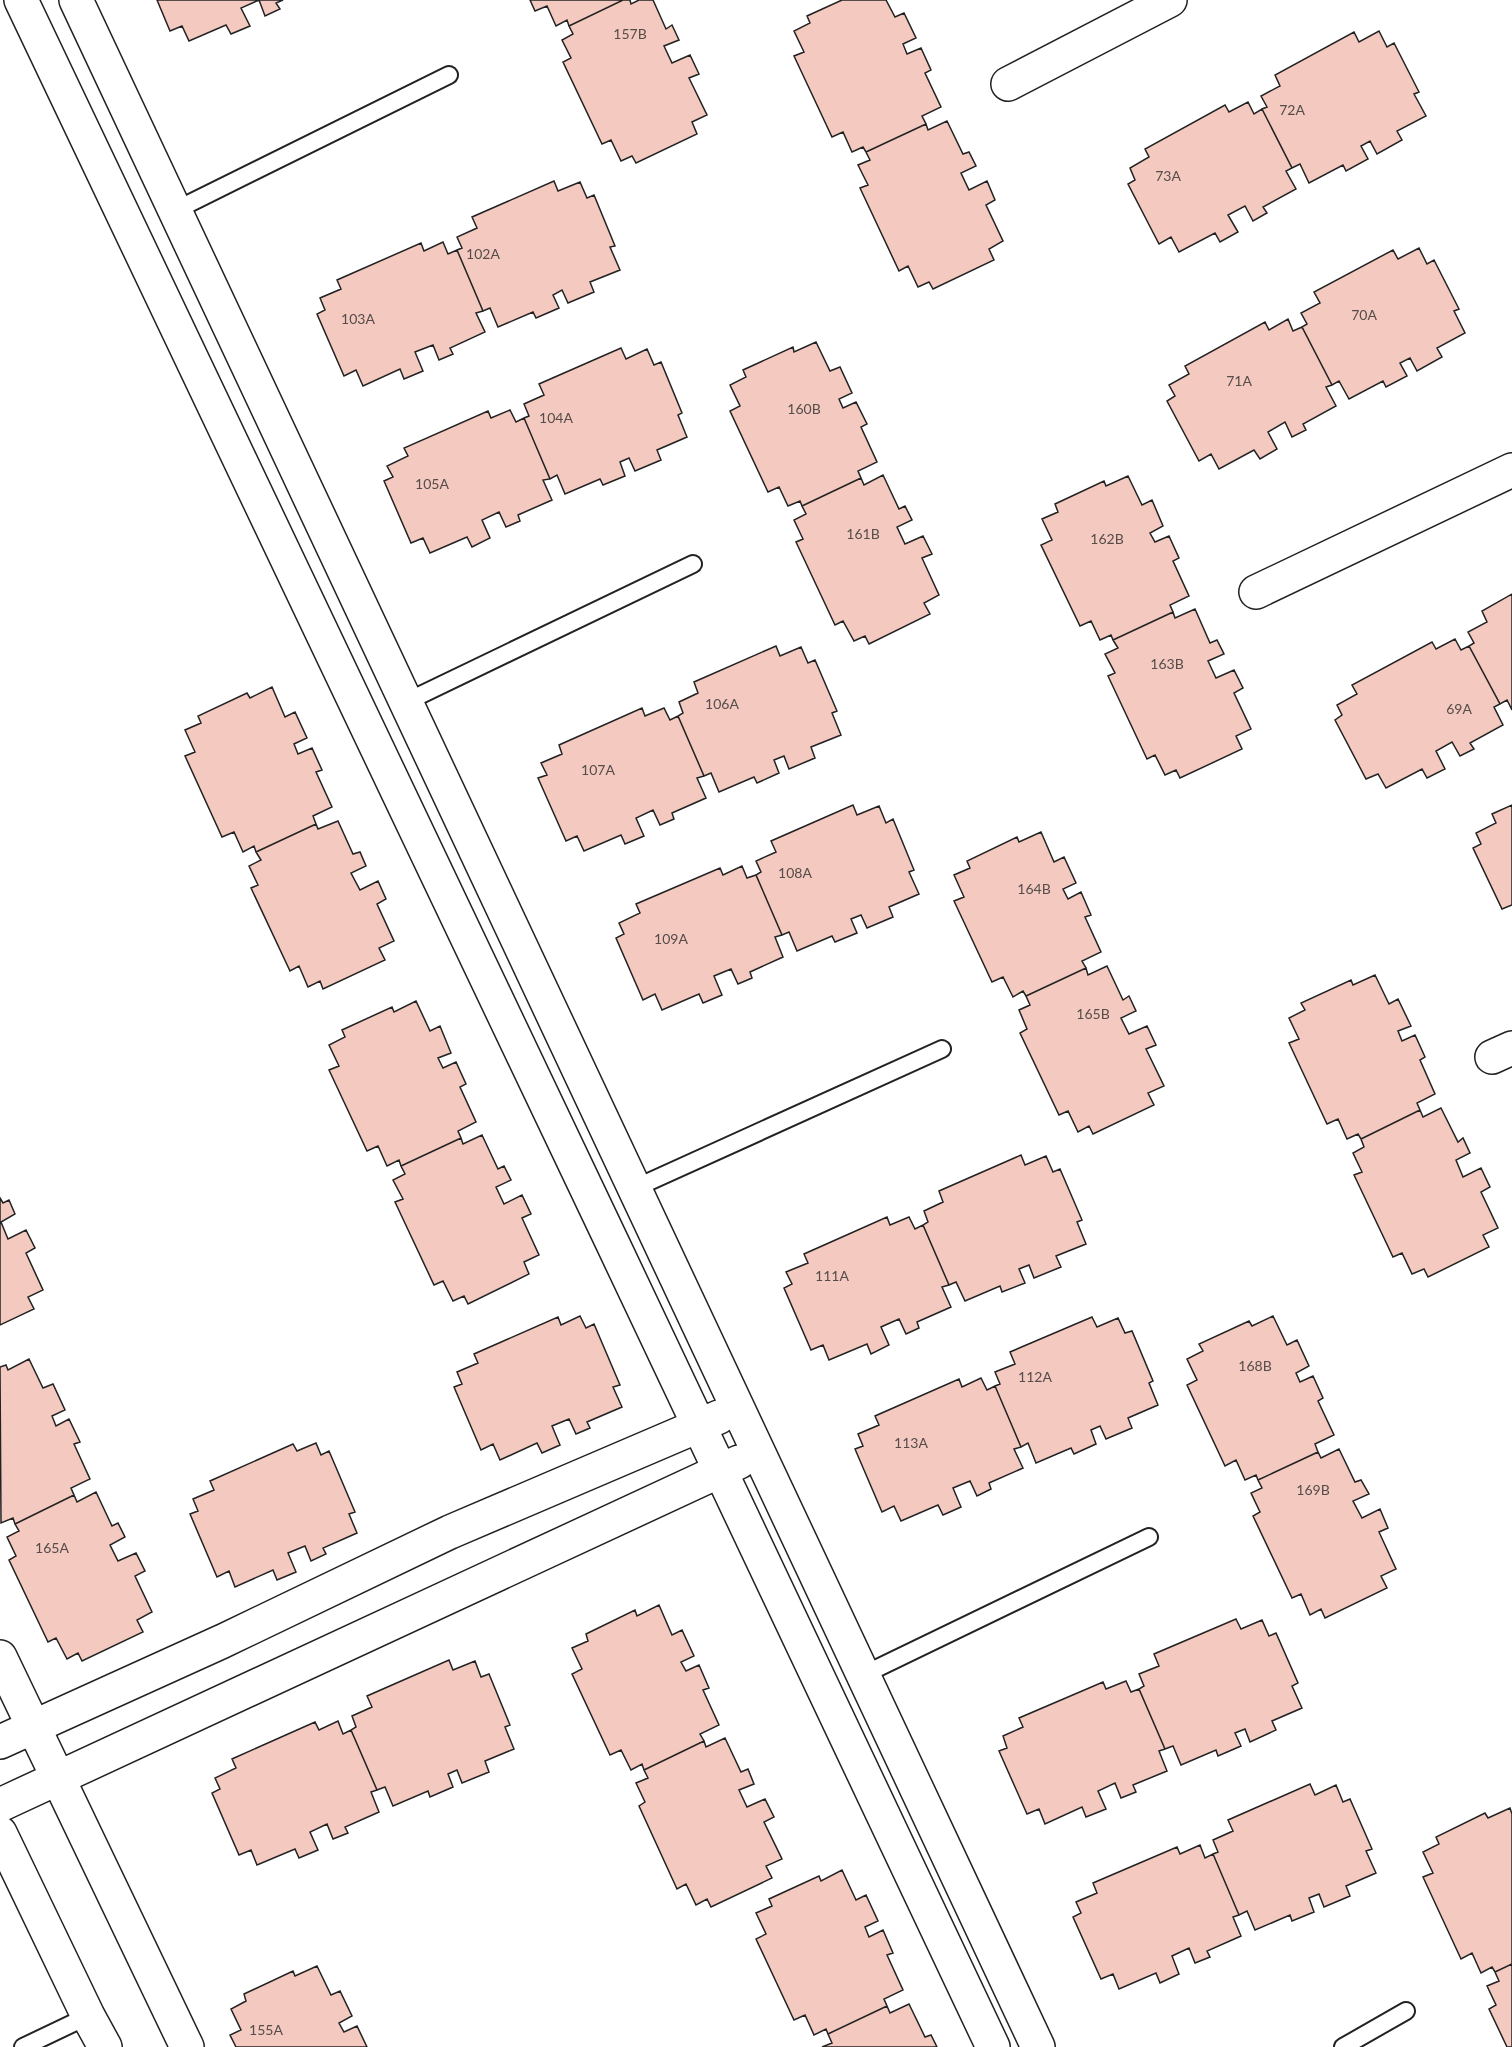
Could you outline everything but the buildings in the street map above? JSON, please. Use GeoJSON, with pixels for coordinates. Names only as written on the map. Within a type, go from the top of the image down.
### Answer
{"type":"FeatureCollection","features":[{"type":"Feature","properties":{"kind":"street"},"geometry":{"type":"LineString","coordinates":[[21,0],[993,2047]]}},
{"type":"Feature","properties":{"kind":"street"},"geometry":{"type":"LineString","coordinates":[[76,0],[406,702],[734,1410],[1038,2047]]}},
{"type":"Feature","properties":{"kind":"street"},"geometry":{"type":"LineString","coordinates":[[1008,84],[1170,0]]}},
{"type":"Feature","properties":{"kind":"street"},"geometry":{"type":"LineString","coordinates":[[1256,592],[1512,470]]}},
{"type":"Feature","properties":{"kind":"street"},"geometry":{"type":"LineString","coordinates":[[0,1742],[223,1641],[450,1532],[734,1410]]}},
{"type":"Feature","properties":{"kind":"street"},"geometry":{"type":"LineString","coordinates":[[0,1805],[755,1454]]}},
{"type":"Feature","properties":{"kind":"street"},"geometry":{"type":"LineString","coordinates":[[0,1657],[187,2047]]}},
{"type":"Feature","properties":{"kind":"street"},"geometry":{"type":"LineString","coordinates":[[0,1833],[105,2047]]}},
{"type":"Feature","properties":{"kind":"lane"},"geometry":{"type":"LineString","coordinates":[[174,211],[449,75]]}},
{"type":"Feature","properties":{"kind":"lane"},"geometry":{"type":"LineString","coordinates":[[406,702],[693,564]]}},
{"type":"Feature","properties":{"kind":"lane"},"geometry":{"type":"LineString","coordinates":[[633,1189],[942,1050]]}},
{"type":"Feature","properties":{"kind":"lane"},"geometry":{"type":"LineString","coordinates":[[861,1676],[1149,1537]]}},
{"type":"Feature","properties":{"kind":"lane"},"geometry":{"type":"LineString","coordinates":[[1343,2047],[1406,2011]]}},
{"type":"Feature","properties":{"kind":"lane"},"geometry":{"type":"LineString","coordinates":[[23,2047],[88,2016]]}}]}
